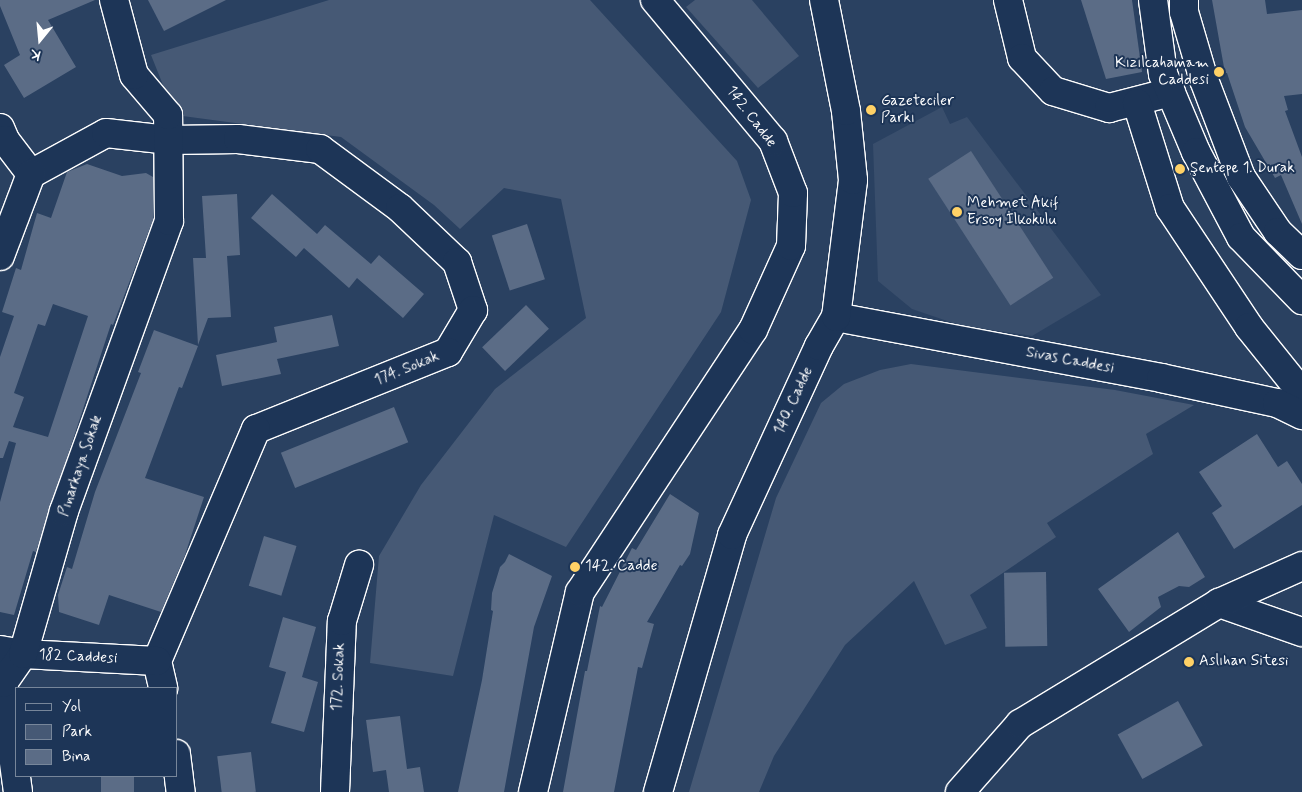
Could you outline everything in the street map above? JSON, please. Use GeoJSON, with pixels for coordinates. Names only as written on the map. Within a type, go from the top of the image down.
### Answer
{"type":"FeatureCollection","features":[{"type":"Feature","properties":{"kind":"street","name":"Pınarkaya Sokak"},"geometry":{"type":"LineString","coordinates":[[15,770],[3,683],[12,652],[169,221],[168,115],[134,75],[114,0]]}},
{"type":"Feature","properties":{"kind":"street","name":"142. Cadde"},"geometry":{"type":"LineString","coordinates":[[533,792],[580,592],[753,330],[791,246],[793,193],[773,141],[655,0]]}},
{"type":"Feature","properties":{"kind":"street"},"geometry":{"type":"LineString","coordinates":[[805,0],[826,9]]}},
{"type":"Feature","properties":{"kind":"street"},"geometry":{"type":"LineString","coordinates":[[1008,0],[1022,58],[1053,91],[1109,108],[1137,103],[1171,92]]}},
{"type":"Feature","properties":{"kind":"street"},"geometry":{"type":"LineString","coordinates":[[1154,0],[1163,74],[1196,152],[1241,237],[1302,300]]}},
{"type":"Feature","properties":{"kind":"street"},"geometry":{"type":"LineString","coordinates":[[1184,0],[1184,12],[1204,80],[1241,177],[1278,232],[1302,255]]}},
{"type":"Feature","properties":{"kind":"street","name":"140. Cadde"},"geometry":{"type":"LineString","coordinates":[[658,792],[732,535],[819,346],[836,317],[853,180],[846,111],[826,9]]}},
{"type":"Feature","properties":{"kind":"street"},"geometry":{"type":"LineString","coordinates":[[1137,103],[1170,208],[1249,327],[1302,393]]}},
{"type":"Feature","properties":{"kind":"street"},"geometry":{"type":"LineString","coordinates":[[0,128],[5,140],[31,174],[0,256]]}},
{"type":"Feature","properties":{"kind":"street","name":"174. Sokak"},"geometry":{"type":"LineString","coordinates":[[31,174],[106,133],[168,140],[238,139],[320,149],[400,208],[457,262],[473,310],[448,352],[256,429],[157,661]]}},
{"type":"Feature","properties":{"kind":"street","name":"Sivas Caddesi"},"geometry":{"type":"LineString","coordinates":[[836,317],[1171,380],[1277,403],[1302,415]]}},
{"type":"Feature","properties":{"kind":"street","name":"172. Sokak"},"geometry":{"type":"LineString","coordinates":[[335,792],[342,621],[359,565]]}},
{"type":"Feature","properties":{"kind":"street"},"geometry":{"type":"LineString","coordinates":[[960,792],[1020,724],[1219,603],[1302,566]]}},
{"type":"Feature","properties":{"kind":"street"},"geometry":{"type":"LineString","coordinates":[[1219,603],[1302,632]]}},
{"type":"Feature","properties":{"kind":"street","name":"182 Caddesi"},"geometry":{"type":"LineString","coordinates":[[12,652],[157,661]]}},
{"type":"Feature","properties":{"kind":"street"},"geometry":{"type":"LineString","coordinates":[[157,661],[163,687]]}},
{"type":"Feature","properties":{"kind":"street"},"geometry":{"type":"LineString","coordinates":[[178,769],[181,792]]}},
{"type":"Feature","properties":{"kind":"street","name":"Pınarkaya Sokak"},"geometry":{"type":"LineString","coordinates":[[16,777],[18,792]]}},
{"type":"Feature","properties":{"kind":"shaded area","name":"Mehmet Akif Ersoy İlkokulu"},"geometry":{"type":"Polygon","coordinates":[[[942,107],[950,124],[967,117],[1101,295],[1032,336],[959,325],[912,309],[878,281],[873,144],[942,107]]]}},
{"type":"Feature","properties":{"kind":"green space"},"geometry":{"type":"Polygon","coordinates":[[[329,0],[590,0],[737,161],[751,200],[721,312],[566,547],[494,515],[453,676],[370,663],[379,556],[421,485],[495,389],[586,318],[561,199],[504,188],[460,229],[434,205],[341,137],[175,115],[151,55],[329,0]]]}},
{"type":"Feature","properties":{"kind":"green space"},"geometry":{"type":"Polygon","coordinates":[[[695,0],[752,0],[799,56],[758,88],[686,7],[695,0]]]}},
{"type":"Feature","properties":{"kind":"green space"},"geometry":{"type":"Polygon","coordinates":[[[911,364],[1115,390],[1194,405],[1146,434],[1153,454],[1047,523],[1056,537],[970,595],[987,628],[945,645],[914,581],[845,645],[774,756],[759,792],[689,792],[776,498],[821,403],[844,384],[880,370],[911,364]]]}},
{"type":"Feature","properties":{"kind":"building"},"geometry":{"type":"Polygon","coordinates":[[[0,0],[95,0],[48,20],[76,67],[24,98],[4,65],[20,55],[0,6],[0,0]]]}},
{"type":"Feature","properties":{"kind":"building"},"geometry":{"type":"Polygon","coordinates":[[[148,0],[226,0],[164,31],[148,0]]]}},
{"type":"Feature","properties":{"kind":"building"},"geometry":{"type":"Polygon","coordinates":[[[1081,0],[1132,0],[1142,72],[1106,79],[1081,0]]]}},
{"type":"Feature","properties":{"kind":"building"},"geometry":{"type":"Polygon","coordinates":[[[1212,0],[1265,0],[1267,14],[1302,10],[1302,94],[1284,96],[1288,110],[1285,111],[1302,157],[1302,224],[1281,175],[1275,178],[1245,127],[1227,73],[1225,73],[1212,0]]]}},
{"type":"Feature","properties":{"kind":"building"},"geometry":{"type":"Polygon","coordinates":[[[971,151],[1053,278],[1010,305],[928,179],[971,151]]]}},
{"type":"Feature","properties":{"kind":"building"},"geometry":{"type":"Polygon","coordinates":[[[87,164],[122,176],[146,173],[153,177],[153,220],[113,325],[111,324],[36,552],[33,551],[14,615],[0,612],[0,502],[16,443],[9,441],[3,458],[0,458],[0,357],[14,316],[2,312],[16,268],[21,270],[37,213],[51,218],[67,172],[87,164]],[[53,304],[45,326],[38,324],[14,393],[24,397],[13,427],[48,437],[88,316],[53,304]]]}},
{"type":"Feature","properties":{"kind":"building"},"geometry":{"type":"Polygon","coordinates":[[[237,194],[240,255],[227,256],[231,317],[208,318],[198,345],[193,258],[206,258],[202,196],[237,194]]]}},
{"type":"Feature","properties":{"kind":"building"},"geometry":{"type":"Polygon","coordinates":[[[272,194],[317,234],[325,225],[371,264],[379,255],[424,294],[403,318],[357,278],[349,288],[304,248],[296,257],[251,218],[272,194]]]}},
{"type":"Feature","properties":{"kind":"building"},"geometry":{"type":"Polygon","coordinates":[[[527,224],[545,279],[510,291],[492,235],[527,224]]]}},
{"type":"Feature","properties":{"kind":"building"},"geometry":{"type":"Polygon","coordinates":[[[526,305],[549,329],[505,371],[482,347],[526,305]]]}},
{"type":"Feature","properties":{"kind":"building"},"geometry":{"type":"Polygon","coordinates":[[[332,315],[339,346],[277,359],[281,374],[222,386],[216,355],[277,342],[274,327],[332,315]]]}},
{"type":"Feature","properties":{"kind":"building"},"geometry":{"type":"Polygon","coordinates":[[[154,330],[198,346],[182,388],[179,387],[145,478],[204,497],[185,555],[161,612],[109,595],[99,625],[59,612],[58,595],[67,567],[72,569],[95,492],[141,373],[138,372],[154,330]]]}},
{"type":"Feature","properties":{"kind":"building"},"geometry":{"type":"Polygon","coordinates":[[[394,407],[408,442],[295,488],[281,453],[394,407]]]}},
{"type":"Feature","properties":{"kind":"building"},"geometry":{"type":"Polygon","coordinates":[[[1257,434],[1278,467],[1287,461],[1302,484],[1302,505],[1234,549],[1212,513],[1222,506],[1199,472],[1257,434]]]}},
{"type":"Feature","properties":{"kind":"building"},"geometry":{"type":"Polygon","coordinates":[[[670,494],[699,513],[690,554],[682,566],[680,565],[647,622],[654,624],[642,668],[638,667],[614,792],[563,792],[585,671],[587,671],[600,606],[602,607],[632,548],[636,550],[670,494]]]}},
{"type":"Feature","properties":{"kind":"building"},"geometry":{"type":"Polygon","coordinates":[[[1178,532],[1205,577],[1189,587],[1179,586],[1158,597],[1161,607],[1129,632],[1098,589],[1178,532]]]}},
{"type":"Feature","properties":{"kind":"building"},"geometry":{"type":"Polygon","coordinates":[[[264,536],[297,546],[281,596],[249,586],[264,536]]]}},
{"type":"Feature","properties":{"kind":"building"},"geometry":{"type":"Polygon","coordinates":[[[509,554],[552,576],[534,627],[504,792],[458,792],[482,680],[493,611],[491,610],[492,593],[500,567],[509,554]]]}},
{"type":"Feature","properties":{"kind":"building"},"geometry":{"type":"Polygon","coordinates":[[[1046,572],[1047,646],[1005,647],[1004,573],[1046,572]]]}},
{"type":"Feature","properties":{"kind":"building"},"geometry":{"type":"Polygon","coordinates":[[[283,617],[316,627],[302,677],[318,682],[304,732],[271,723],[286,672],[269,667],[283,617]]]}},
{"type":"Feature","properties":{"kind":"building"},"geometry":{"type":"Polygon","coordinates":[[[1178,701],[1203,746],[1142,779],[1118,734],[1178,701]]]}},
{"type":"Feature","properties":{"kind":"building"},"geometry":{"type":"Polygon","coordinates":[[[400,716],[407,769],[420,767],[424,792],[389,792],[386,770],[373,772],[366,720],[400,716]]]}},
{"type":"Feature","properties":{"kind":"building"},"geometry":{"type":"Polygon","coordinates":[[[251,752],[256,792],[222,792],[217,756],[251,752]]]}},
{"type":"Feature","properties":{"kind":"building"},"geometry":{"type":"Polygon","coordinates":[[[101,777],[134,777],[134,792],[101,792],[101,777]]]}},
{"type":"Feature","properties":{"kind":"place","name":"Kızılcahamam Caddesi"},"geometry":{"type":"Point","coordinates":[1219,72]}},
{"type":"Feature","properties":{"kind":"place","name":"Gazeteciler Parkı"},"geometry":{"type":"Point","coordinates":[871,110]}},
{"type":"Feature","properties":{"kind":"place","name":"Şentepe 1. Durak"},"geometry":{"type":"Point","coordinates":[1180,169]}},
{"type":"Feature","properties":{"kind":"place","name":"Mehmet Akif Ersoy İlkokulu"},"geometry":{"type":"Point","coordinates":[957,212]}},
{"type":"Feature","properties":{"kind":"place","name":"142. Cadde"},"geometry":{"type":"Point","coordinates":[575,567]}},
{"type":"Feature","properties":{"kind":"place","name":"Aslıhan Sitesi"},"geometry":{"type":"Point","coordinates":[1189,662]}}]}
